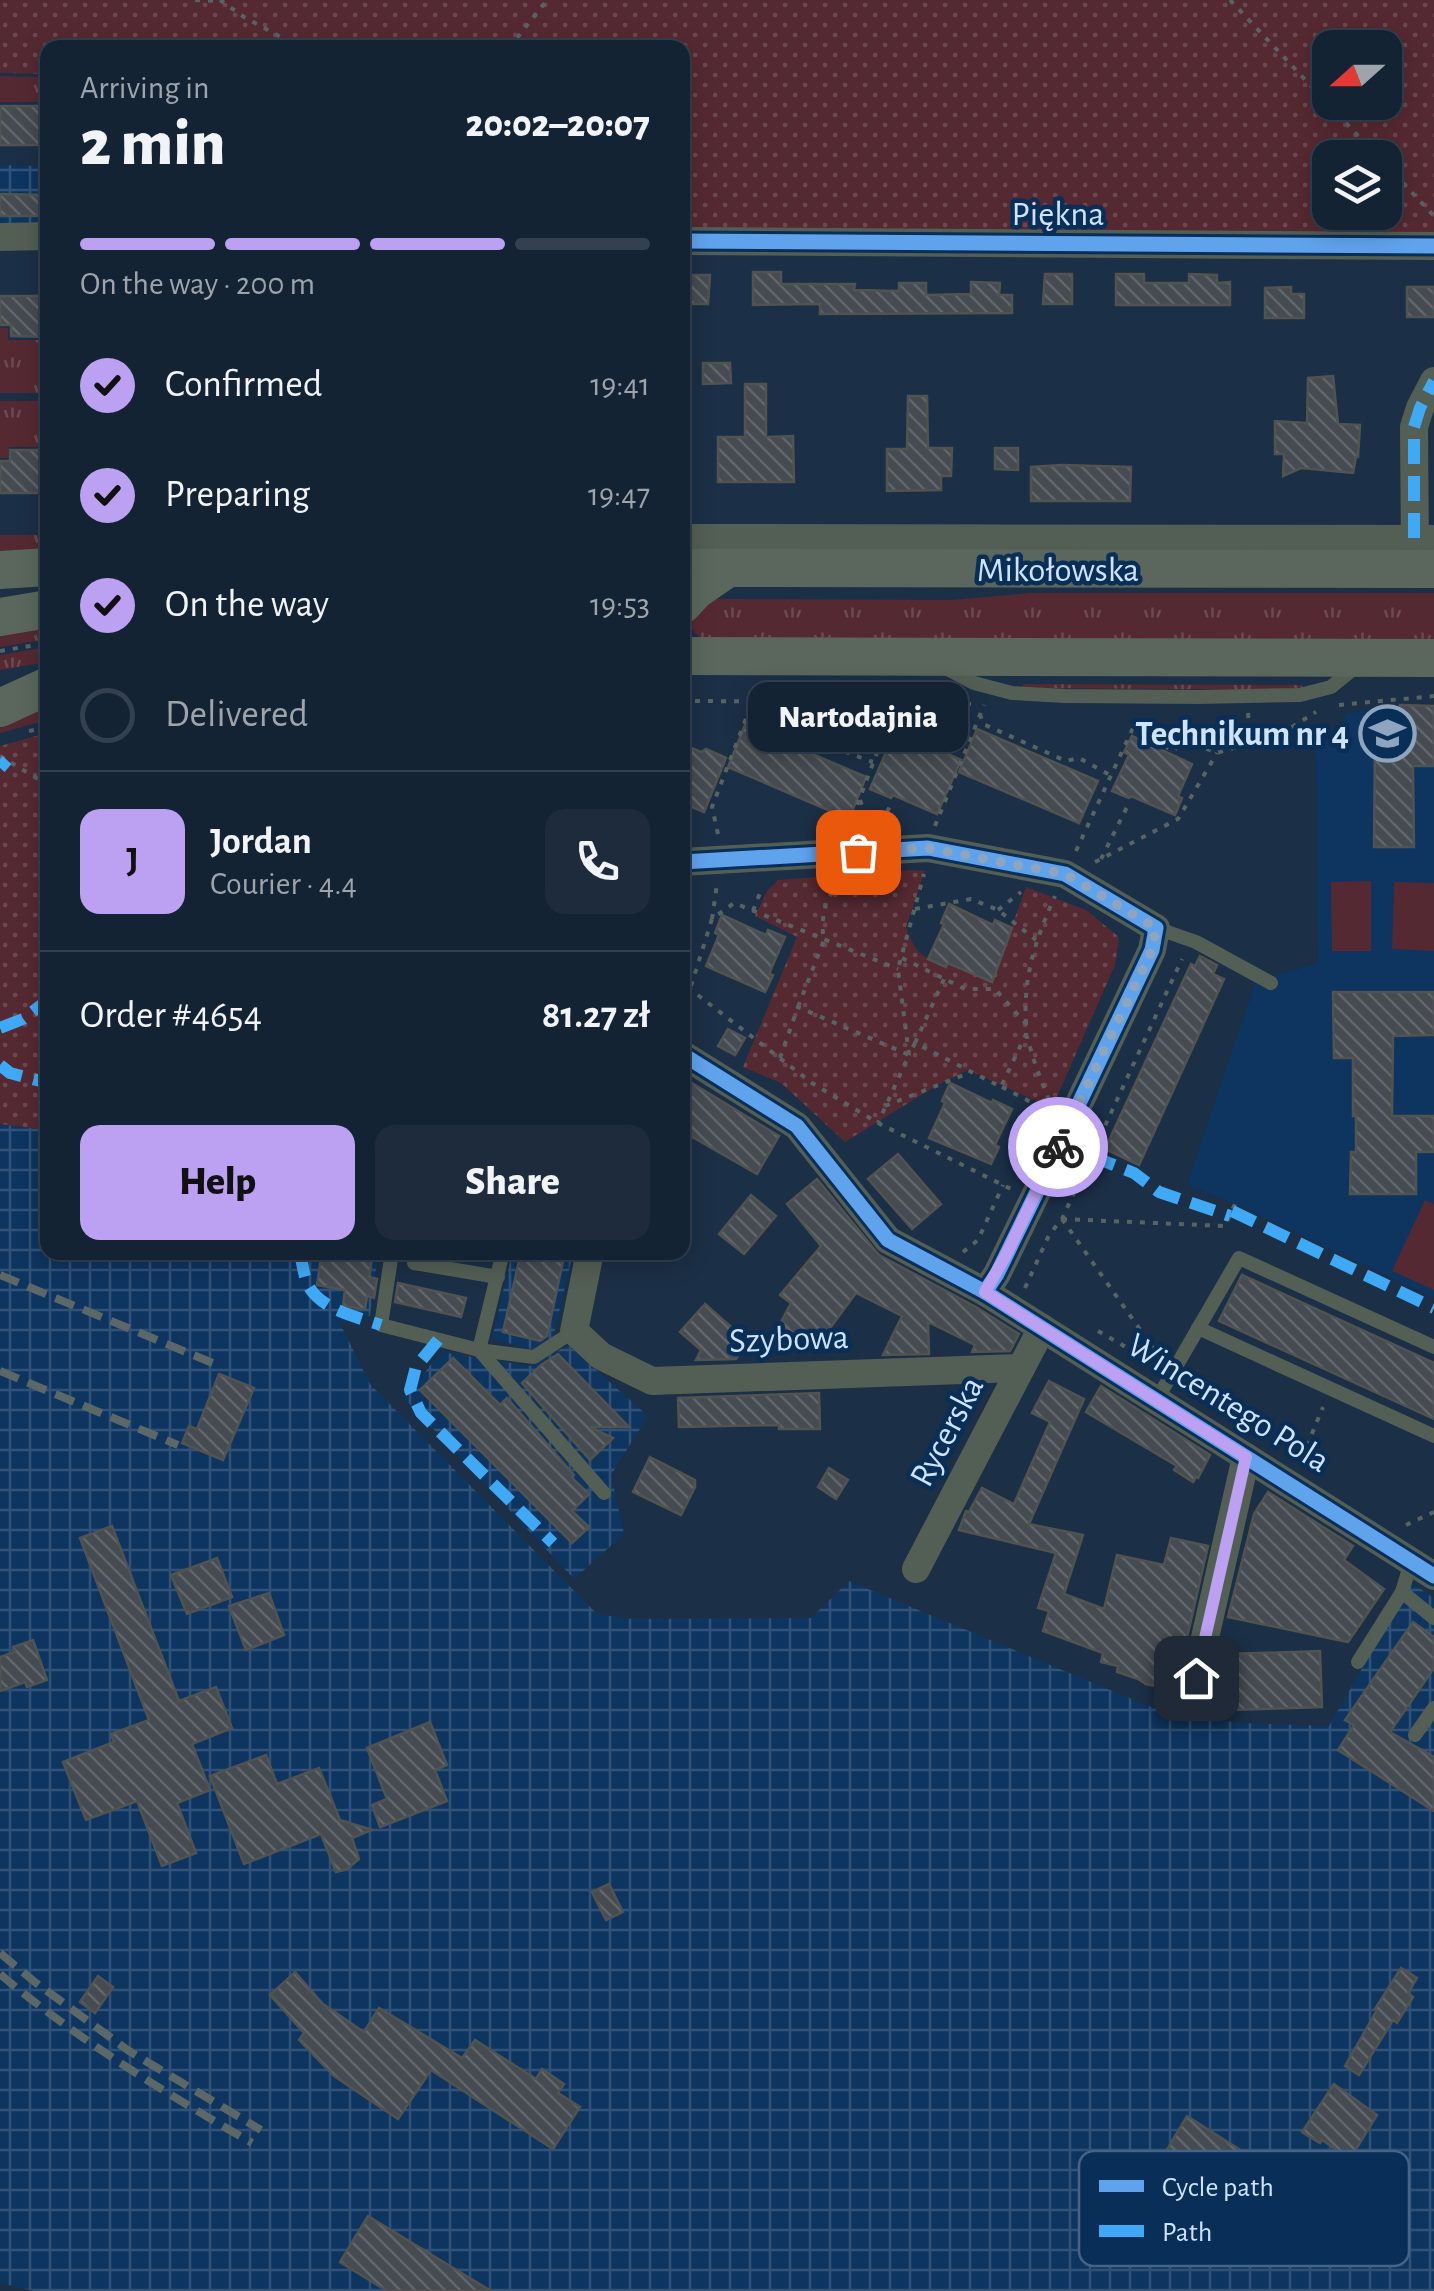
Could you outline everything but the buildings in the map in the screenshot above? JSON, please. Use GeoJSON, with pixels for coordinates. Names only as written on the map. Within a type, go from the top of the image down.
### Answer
{"type":"FeatureCollection","features":[{"type":"Feature","properties":{"kind":"main road","name":"Mikołowska"},"geometry":{"type":"LineString","coordinates":[[690,568],[1424,554]]}},
{"type":"Feature","properties":{"kind":"main road"},"geometry":{"type":"LineString","coordinates":[[0,570],[40,568]]}},
{"type":"Feature","properties":{"kind":"main road"},"geometry":{"type":"LineString","coordinates":[[690,596],[728,568]]}},
{"type":"Feature","properties":{"kind":"main road"},"geometry":{"type":"LineString","coordinates":[[0,617],[40,610]]}},
{"type":"Feature","properties":{"kind":"main road"},"geometry":{"type":"LineString","coordinates":[[690,650],[926,656],[1434,658]]}},
{"type":"Feature","properties":{"kind":"main road"},"geometry":{"type":"LineString","coordinates":[[0,686],[40,679]]}},
{"type":"Feature","properties":{"kind":"main road"},"geometry":{"type":"LineString","coordinates":[[0,708],[40,690]]}},
{"type":"Feature","properties":{"kind":"street"},"geometry":{"type":"LineString","coordinates":[[0,237],[40,236]]}},
{"type":"Feature","properties":{"kind":"street","name":"Piękna"},"geometry":{"type":"LineString","coordinates":[[690,241],[1434,246]]}},
{"type":"Feature","properties":{"kind":"street"},"geometry":{"type":"LineString","coordinates":[[1424,554],[1414,427],[1434,381]]}},
{"type":"Feature","properties":{"kind":"street","name":"Mikołowska"},"geometry":{"type":"LineString","coordinates":[[690,538],[1424,554]]}},
{"type":"Feature","properties":{"kind":"street"},"geometry":{"type":"LineString","coordinates":[[690,861],[931,838],[1076,870],[1156,928],[1152,950],[985,1292]]}},
{"type":"Feature","properties":{"kind":"street","name":"Wincentego Pola"},"geometry":{"type":"LineString","coordinates":[[690,1059],[797,1126],[888,1240],[985,1292],[1423,1569]]}},
{"type":"Feature","properties":{"kind":"street"},"geometry":{"type":"LineString","coordinates":[[574,1332],[588,1260]]}},
{"type":"Feature","properties":{"kind":"street","name":"Rycerska"},"geometry":{"type":"LineString","coordinates":[[916,1569],[1042,1328]]}},
{"type":"Feature","properties":{"kind":"street","name":"Szybowa"},"geometry":{"type":"LineString","coordinates":[[574,1332],[600,1356],[652,1380],[1021,1368]]}},
{"type":"Feature","properties":{"kind":"street"},"geometry":{"type":"LineString","coordinates":[[1192,1695],[1246,1457]]}},
{"type":"Feature","properties":{"kind":"lane"},"geometry":{"type":"LineString","coordinates":[[1156,928],[1190,940],[1271,983]]}},
{"type":"Feature","properties":{"kind":"lane"},"geometry":{"type":"LineString","coordinates":[[1156,1401],[1239,1258],[1434,1347]]}},
{"type":"Feature","properties":{"kind":"lane"},"geometry":{"type":"LineString","coordinates":[[391,1260],[381,1325],[478,1350],[534,1358],[574,1332]]}},
{"type":"Feature","properties":{"kind":"lane"},"geometry":{"type":"LineString","coordinates":[[478,1350],[501,1260]]}},
{"type":"Feature","properties":{"kind":"lane"},"geometry":{"type":"LineString","coordinates":[[414,1262],[498,1277]]}},
{"type":"Feature","properties":{"kind":"lane"},"geometry":{"type":"LineString","coordinates":[[1198,1328],[1434,1436]]}},
{"type":"Feature","properties":{"kind":"lane"},"geometry":{"type":"LineString","coordinates":[[478,1350],[604,1493]]}},
{"type":"Feature","properties":{"kind":"lane"},"geometry":{"type":"LineString","coordinates":[[1358,1662],[1402,1592],[1423,1569]]}},
{"type":"Feature","properties":{"kind":"lane"},"geometry":{"type":"LineString","coordinates":[[1402,1592],[1434,1618]]}},
{"type":"Feature","properties":{"kind":"lane"},"geometry":{"type":"LineString","coordinates":[[1415,1734],[1434,1708]]}},
{"type":"Feature","properties":{"kind":"path"},"geometry":{"type":"LineString","coordinates":[[195,0],[220,1],[286,40]]}},
{"type":"Feature","properties":{"kind":"path"},"geometry":{"type":"LineString","coordinates":[[515,40],[547,0]]}},
{"type":"Feature","properties":{"kind":"path"},"geometry":{"type":"LineString","coordinates":[[1230,0],[1362,140]]}},
{"type":"Feature","properties":{"kind":"path"},"geometry":{"type":"LineString","coordinates":[[1402,182],[1434,216]]}},
{"type":"Feature","properties":{"kind":"path"},"geometry":{"type":"LineString","coordinates":[[0,651],[40,644]]}},
{"type":"Feature","properties":{"kind":"path"},"geometry":{"type":"LineString","coordinates":[[720,844],[712,807],[747,716],[749,701]]}},
{"type":"Feature","properties":{"kind":"path"},"geometry":{"type":"LineString","coordinates":[[844,841],[887,726],[890,702]]}},
{"type":"Feature","properties":{"kind":"path"},"geometry":{"type":"LineString","coordinates":[[908,1055],[898,970],[931,838],[984,705]]}},
{"type":"Feature","properties":{"kind":"path"},"geometry":{"type":"LineString","coordinates":[[1182,740],[1217,753],[1284,732],[1322,708]]}},
{"type":"Feature","properties":{"kind":"path"},"geometry":{"type":"LineString","coordinates":[[915,1043],[1055,1115],[1026,1034],[1025,996],[1036,940],[1076,870],[1110,776],[1132,730],[1174,751],[1182,740],[1191,710]]}},
{"type":"Feature","properties":{"kind":"path"},"geometry":{"type":"LineString","coordinates":[[1247,710],[1252,743]]}},
{"type":"Feature","properties":{"kind":"path"},"geometry":{"type":"LineString","coordinates":[[980,714],[982,724],[1066,762],[1079,758],[1110,776]]}},
{"type":"Feature","properties":{"kind":"path"},"geometry":{"type":"LineString","coordinates":[[747,716],[873,762]]}},
{"type":"Feature","properties":{"kind":"path"},"geometry":{"type":"LineString","coordinates":[[887,726],[923,741],[970,738]]}},
{"type":"Feature","properties":{"kind":"path"},"geometry":{"type":"LineString","coordinates":[[1076,870],[1178,819],[1217,753]]}},
{"type":"Feature","properties":{"kind":"path"},"geometry":{"type":"LineString","coordinates":[[0,756],[40,780]]}},
{"type":"Feature","properties":{"kind":"path"},"geometry":{"type":"LineString","coordinates":[[860,799],[875,840]]}},
{"type":"Feature","properties":{"kind":"path"},"geometry":{"type":"LineString","coordinates":[[881,827],[892,801]]}},
{"type":"Feature","properties":{"kind":"path"},"geometry":{"type":"LineString","coordinates":[[1101,859],[1130,801]]}},
{"type":"Feature","properties":{"kind":"path"},"geometry":{"type":"LineString","coordinates":[[718,874],[712,919],[690,989],[812,1083],[878,1123],[1033,1200]]}},
{"type":"Feature","properties":{"kind":"path"},"geometry":{"type":"LineString","coordinates":[[971,899],[972,885]]}},
{"type":"Feature","properties":{"kind":"path"},"geometry":{"type":"LineString","coordinates":[[780,1058],[824,940],[826,902],[835,888]]}},
{"type":"Feature","properties":{"kind":"path"},"geometry":{"type":"LineString","coordinates":[[998,910],[1022,892]]}},
{"type":"Feature","properties":{"kind":"path"},"geometry":{"type":"LineString","coordinates":[[753,911],[760,893]]}},
{"type":"Feature","properties":{"kind":"path"},"geometry":{"type":"LineString","coordinates":[[915,909],[971,899],[998,910],[1036,940]]}},
{"type":"Feature","properties":{"kind":"path"},"geometry":{"type":"LineString","coordinates":[[712,919],[734,903],[898,970]]}},
{"type":"Feature","properties":{"kind":"path"},"geometry":{"type":"LineString","coordinates":[[1025,1288],[1049,1235],[1062,1219],[1190,940]]}},
{"type":"Feature","properties":{"kind":"path"},"geometry":{"type":"LineString","coordinates":[[902,958],[965,989],[995,989],[1026,1024]]}},
{"type":"Feature","properties":{"kind":"path"},"geometry":{"type":"LineString","coordinates":[[878,1123],[944,978]]}},
{"type":"Feature","properties":{"kind":"path"},"geometry":{"type":"LineString","coordinates":[[798,1007],[908,1055]]}},
{"type":"Feature","properties":{"kind":"path"},"geometry":{"type":"LineString","coordinates":[[1001,1087],[1026,1034]]}},
{"type":"Feature","properties":{"kind":"path"},"geometry":{"type":"LineString","coordinates":[[885,1106],[971,1072]]}},
{"type":"Feature","properties":{"kind":"path"},"geometry":{"type":"LineString","coordinates":[[958,1256],[978,1240],[1003,1185]]}},
{"type":"Feature","properties":{"kind":"path"},"geometry":{"type":"LineString","coordinates":[[1062,1219],[1225,1226],[1235,1204]]}},
{"type":"Feature","properties":{"kind":"path"},"geometry":{"type":"LineString","coordinates":[[1062,1219],[1172,1374]]}},
{"type":"Feature","properties":{"kind":"path"},"geometry":{"type":"LineString","coordinates":[[1302,1458],[1330,1389]]}},
{"type":"Feature","properties":{"kind":"path"},"geometry":{"type":"LineString","coordinates":[[1406,1525],[1434,1512]]}},
{"type":"Feature","properties":{"kind":"shaded area"},"geometry":{"type":"Polygon","coordinates":[[[0,165],[40,166],[40,229],[0,229],[0,165]]]}},
{"type":"Feature","properties":{"kind":"shaded area"},"geometry":{"type":"Polygon","coordinates":[[[1400,705],[1434,705],[1434,1298],[1187,1184],[1256,981],[1318,963],[1316,742],[1343,740],[1345,714],[1400,705]]]}},
{"type":"Feature","properties":{"kind":"shaded area"},"geometry":{"type":"Polygon","coordinates":[[[0,1124],[40,1129],[40,1260],[377,1260],[370,1316],[340,1323],[370,1384],[597,1614],[632,1619],[811,1618],[849,1581],[1151,1707],[1238,1723],[1329,1726],[1411,1583],[1434,1599],[1434,2291],[34,2291],[0,2283],[0,1124]]]}},
{"type":"Feature","properties":{"kind":"shaded area"},"geometry":{"type":"Polygon","coordinates":[[[510,1260],[571,1260],[552,1342],[540,1351],[492,1339],[510,1260]]]}},
{"type":"Feature","properties":{"kind":"shaded area"},"geometry":{"type":"Polygon","coordinates":[[[568,1345],[648,1416],[611,1475],[624,1534],[574,1579],[404,1398],[441,1352],[530,1366],[568,1345]]]}},
{"type":"Feature","properties":{"kind":"green space"},"geometry":{"type":"Polygon","coordinates":[[[0,0],[1434,0],[1434,245],[690,234],[690,40],[40,40],[40,74],[0,73],[0,0]]]}},
{"type":"Feature","properties":{"kind":"green space"},"geometry":{"type":"Polygon","coordinates":[[[0,76],[40,77],[40,102],[0,102],[0,76]]]}},
{"type":"Feature","properties":{"kind":"green space"},"geometry":{"type":"Polygon","coordinates":[[[0,328],[8,328],[8,340],[40,340],[40,393],[0,393],[0,328]]]}},
{"type":"Feature","properties":{"kind":"green space"},"geometry":{"type":"Polygon","coordinates":[[[0,401],[40,401],[40,447],[9,447],[8,458],[0,458],[0,401]]]}},
{"type":"Feature","properties":{"kind":"green space"},"geometry":{"type":"Polygon","coordinates":[[[0,535],[40,535],[40,555],[0,558],[0,535]]]}},
{"type":"Feature","properties":{"kind":"green space"},"geometry":{"type":"Polygon","coordinates":[[[1031,593],[1434,593],[1434,641],[700,638],[690,622],[705,599],[952,600],[1031,593]]]}},
{"type":"Feature","properties":{"kind":"green space"},"geometry":{"type":"Polygon","coordinates":[[[40,625],[40,640],[0,647],[0,632],[40,625]]]}},
{"type":"Feature","properties":{"kind":"green space"},"geometry":{"type":"Polygon","coordinates":[[[40,648],[40,663],[0,670],[0,655],[40,648]]]}},
{"type":"Feature","properties":{"kind":"green space"},"geometry":{"type":"Polygon","coordinates":[[[1023,684],[1301,685],[1303,687],[1023,688],[1023,684]]]}},
{"type":"Feature","properties":{"kind":"green space"},"geometry":{"type":"Polygon","coordinates":[[[40,710],[40,722],[0,733],[0,722],[40,710]]]}},
{"type":"Feature","properties":{"kind":"green space"},"geometry":{"type":"Polygon","coordinates":[[[40,735],[40,1129],[0,1124],[0,746],[40,735]]]}},
{"type":"Feature","properties":{"kind":"green space"},"geometry":{"type":"Polygon","coordinates":[[[925,871],[906,927],[916,948],[930,959],[992,982],[1026,887],[1086,910],[1119,937],[1115,965],[1052,1108],[968,1070],[845,1142],[781,1083],[743,1067],[797,937],[755,916],[767,891],[778,880],[925,871]]]}},
{"type":"Feature","properties":{"kind":"green space"},"geometry":{"type":"Polygon","coordinates":[[[1371,881],[1371,951],[1332,951],[1331,882],[1371,881]]]}},
{"type":"Feature","properties":{"kind":"green space"},"geometry":{"type":"Polygon","coordinates":[[[1394,882],[1434,883],[1434,951],[1392,949],[1394,882]]]}},
{"type":"Feature","properties":{"kind":"green space"},"geometry":{"type":"Polygon","coordinates":[[[1425,1200],[1434,1204],[1434,1290],[1392,1271],[1425,1200]]]}},
{"type":"Feature","properties":{"kind":"railway"},"geometry":{"type":"LineString","coordinates":[[0,1275],[215,1364]]}},
{"type":"Feature","properties":{"kind":"railway"},"geometry":{"type":"LineString","coordinates":[[0,1371],[178,1445]]}},
{"type":"Feature","properties":{"kind":"railway"},"geometry":{"type":"LineString","coordinates":[[0,1953],[129,2051],[261,2130]]}},
{"type":"Feature","properties":{"kind":"railway"},"geometry":{"type":"LineString","coordinates":[[0,1974],[122,2064],[252,2143]]}},
{"type":"Feature","properties":{"kind":"marked path"},"geometry":{"type":"LineString","coordinates":[[1414,538],[1414,427],[1434,381]]}},
{"type":"Feature","properties":{"kind":"marked path"},"geometry":{"type":"LineString","coordinates":[[0,768],[7,760]]}},
{"type":"Feature","properties":{"kind":"marked path"},"geometry":{"type":"LineString","coordinates":[[0,1028],[23,1019],[40,1006]]}},
{"type":"Feature","properties":{"kind":"marked path"},"geometry":{"type":"LineString","coordinates":[[0,1065],[10,1073],[40,1081]]}},
{"type":"Feature","properties":{"kind":"marked path"},"geometry":{"type":"LineString","coordinates":[[1091,1156],[1134,1173],[1159,1192],[1230,1216]]}},
{"type":"Feature","properties":{"kind":"marked path"},"geometry":{"type":"LineString","coordinates":[[1232,1211],[1434,1308]]}},
{"type":"Feature","properties":{"kind":"marked path"},"geometry":{"type":"LineString","coordinates":[[301,1260],[308,1285],[322,1301],[381,1325]]}},
{"type":"Feature","properties":{"kind":"marked path"},"geometry":{"type":"LineString","coordinates":[[438,1340],[416,1367],[410,1390],[421,1413],[553,1543]]}},
{"type":"Feature","properties":{"kind":"cycle path"},"geometry":{"type":"LineString","coordinates":[[690,241],[1434,246]]}},
{"type":"Feature","properties":{"kind":"cycle path"},"geometry":{"type":"LineString","coordinates":[[690,862],[928,848],[1065,874],[1156,928],[1152,950],[985,1292]]}},
{"type":"Feature","properties":{"kind":"cycle path"},"geometry":{"type":"LineString","coordinates":[[690,1059],[797,1126],[888,1240],[985,1292],[1434,1576]]}},
{"type":"Feature","properties":{"kind":"way so far"},"geometry":{"type":"LineString","coordinates":[[858,852],[951,850],[1065,874],[1156,928],[1152,950],[1058,1147]]}},
{"type":"Feature","properties":{"kind":"place","name":"Technikum nr 4"},"geometry":{"type":"Point","coordinates":[1388,733]}},
{"type":"Feature","properties":{"kind":"place","name":"Nartodajnia"},"geometry":{"type":"Point","coordinates":[858,852]}},
{"type":"Feature","properties":{"kind":"route"},"geometry":{"type":"LineString","coordinates":[[1058,1147],[985,1292],[1246,1457],[1196,1678]]}}]}
